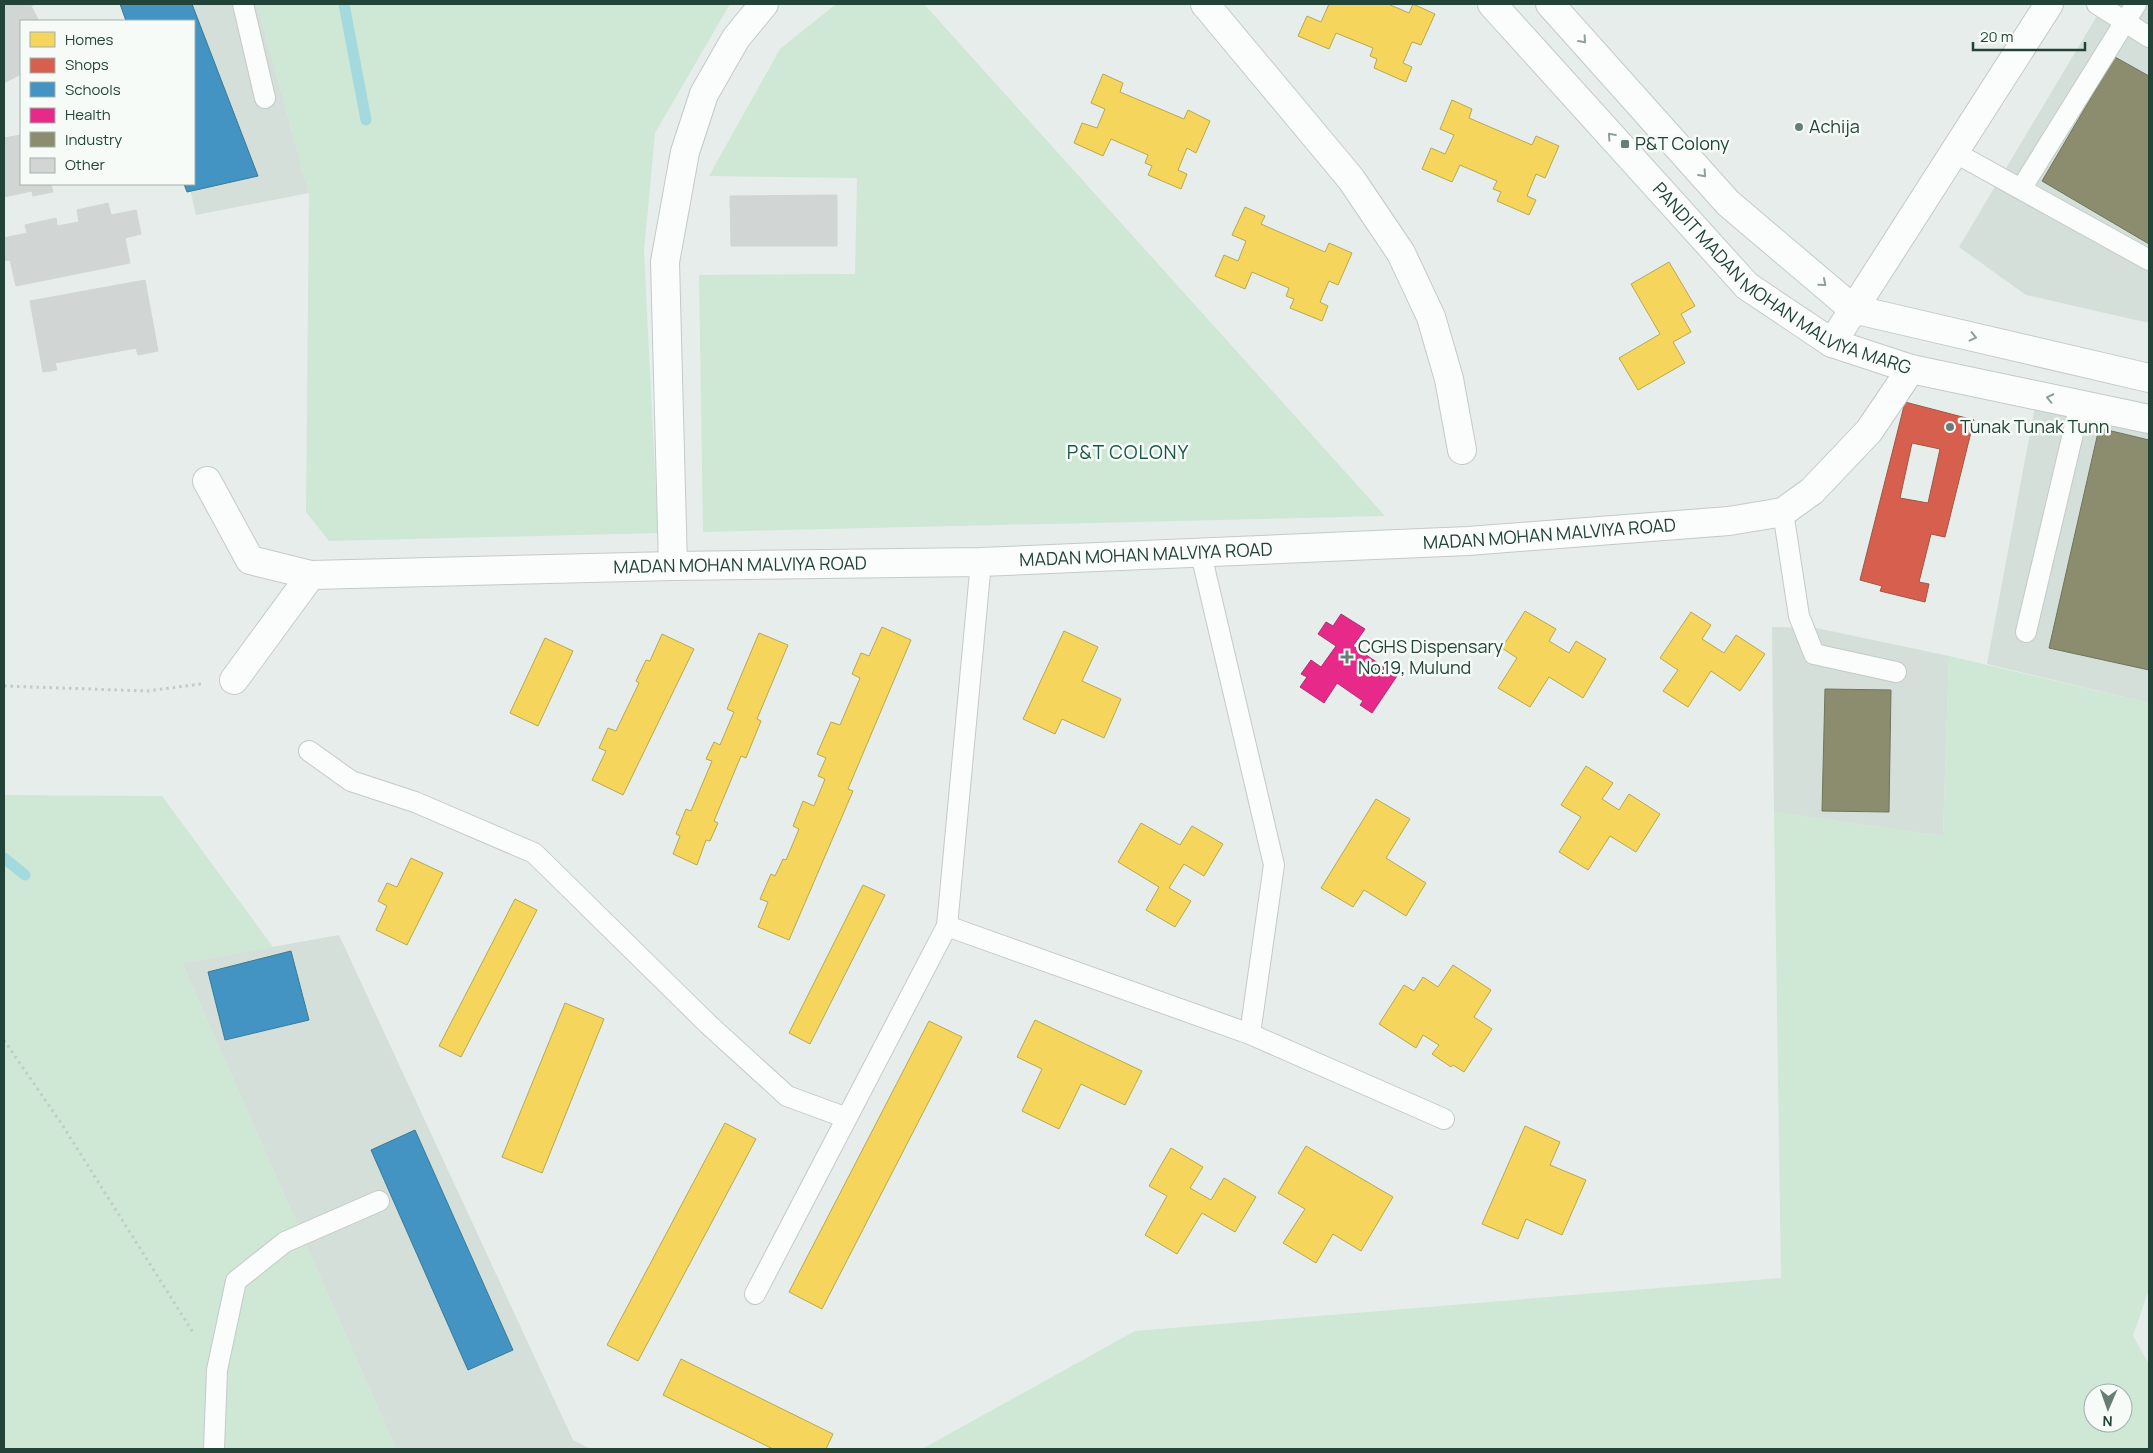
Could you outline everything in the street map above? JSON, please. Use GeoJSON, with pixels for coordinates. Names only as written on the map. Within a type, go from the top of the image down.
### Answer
{"type":"FeatureCollection","features":[{"type":"Feature","properties":{"kind":"street"},"geometry":{"type":"LineString","coordinates":[[673,566],[665,262],[685,152],[704,94],[736,38],[764,4]]}},
{"type":"Feature","properties":{"kind":"street"},"geometry":{"type":"LineString","coordinates":[[1205,4],[1351,179],[1401,253],[1431,317],[1449,379],[1462,450]]}},
{"type":"Feature","properties":{"kind":"street","name":"PANDIT MADAN MOHAN MALVIYA MARG"},"geometry":{"type":"LineString","coordinates":[[1492,4],[1748,286],[1832,343],[1911,369],[2149,419]]}},
{"type":"Feature","properties":{"kind":"street","name":"PANDIT MADAN MOHAN MALVIYA MARG"},"geometry":{"type":"LineString","coordinates":[[1550,4],[1728,203],[1854,309],[2149,378]]}},
{"type":"Feature","properties":{"kind":"street"},"geometry":{"type":"LineString","coordinates":[[1832,343],[2049,4]]}},
{"type":"Feature","properties":{"kind":"street","name":"MADAN MOHAN MALVIYA ROAD"},"geometry":{"type":"LineString","coordinates":[[207,481],[250,560],[311,575],[673,566],[981,562],[1468,541],[1729,522],[1784,512],[1812,491],[1869,432],[1911,369]]}},
{"type":"Feature","properties":{"kind":"street"},"geometry":{"type":"LineString","coordinates":[[234,680],[311,575]]}},
{"type":"Feature","properties":{"kind":"lane"},"geometry":{"type":"LineString","coordinates":[[243,4],[265,98]]}},
{"type":"Feature","properties":{"kind":"lane"},"geometry":{"type":"LineString","coordinates":[[2097,4],[2149,37]]}},
{"type":"Feature","properties":{"kind":"lane"},"geometry":{"type":"LineString","coordinates":[[2022,190],[2136,4]]}},
{"type":"Feature","properties":{"kind":"lane"},"geometry":{"type":"LineString","coordinates":[[1954,152],[2149,260]]}},
{"type":"Feature","properties":{"kind":"lane"},"geometry":{"type":"LineString","coordinates":[[2026,632],[2080,404]]}},
{"type":"Feature","properties":{"kind":"lane"},"geometry":{"type":"LineString","coordinates":[[1784,512],[1799,616],[1814,654],[1896,672]]}},
{"type":"Feature","properties":{"kind":"lane"},"geometry":{"type":"LineString","coordinates":[[1200,554],[1274,865],[1250,1034]]}},
{"type":"Feature","properties":{"kind":"lane"},"geometry":{"type":"LineString","coordinates":[[754,1294],[947,926],[981,562]]}},
{"type":"Feature","properties":{"kind":"lane"},"geometry":{"type":"LineString","coordinates":[[310,751],[350,781],[415,802],[534,853],[708,1024],[787,1096],[847,1118]]}},
{"type":"Feature","properties":{"kind":"lane"},"geometry":{"type":"LineString","coordinates":[[947,926],[1250,1034],[1444,1118]]}},
{"type":"Feature","properties":{"kind":"lane"},"geometry":{"type":"LineString","coordinates":[[214,1449],[217,1370],[236,1281],[285,1242],[379,1201]]}},
{"type":"Feature","properties":{"kind":"path"},"geometry":{"type":"LineString","coordinates":[[4,686],[147,691],[234,680]]}},
{"type":"Feature","properties":{"kind":"path"},"geometry":{"type":"LineString","coordinates":[[4,1040],[62,1123],[217,1370]]}},
{"type":"Feature","properties":{"kind":"shaded area"},"geometry":{"type":"Polygon","coordinates":[[[140,4],[257,4],[309,193],[196,215],[189,185],[195,185],[195,20],[148,20],[140,4]]]}},
{"type":"Feature","properties":{"kind":"shaded area"},"geometry":{"type":"Polygon","coordinates":[[[2104,4],[2149,4],[2149,323],[2026,295],[1959,247],[2104,4]]]}},
{"type":"Feature","properties":{"kind":"shaded area"},"geometry":{"type":"Polygon","coordinates":[[[2035,406],[2149,433],[2149,703],[1987,664],[2035,406]]]}},
{"type":"Feature","properties":{"kind":"shaded area"},"geometry":{"type":"Polygon","coordinates":[[[1772,627],[1816,628],[1949,656],[1943,836],[1774,812],[1772,627]]]}},
{"type":"Feature","properties":{"kind":"shaded area"},"geometry":{"type":"Polygon","coordinates":[[[339,935],[573,1440],[591,1449],[396,1449],[182,963],[339,935]]]}},
{"type":"Feature","properties":{"kind":"green space"},"geometry":{"type":"Polygon","coordinates":[[[257,4],[730,4],[655,133],[644,251],[658,533],[329,541],[306,512],[309,193],[257,4]]]}},
{"type":"Feature","properties":{"kind":"green space"},"geometry":{"type":"Polygon","coordinates":[[[836,4],[924,4],[1385,516],[703,532],[699,275],[855,274],[857,178],[709,176],[780,49],[836,4]]]}},
{"type":"Feature","properties":{"kind":"green space"},"geometry":{"type":"Polygon","coordinates":[[[1949,656],[2149,703],[2149,1289],[2133,1336],[2149,1364],[2149,1449],[922,1449],[1135,1331],[1781,1278],[1774,812],[1943,836],[1949,656]]]}},
{"type":"Feature","properties":{"kind":"green space"},"geometry":{"type":"Polygon","coordinates":[[[4,795],[162,796],[273,947],[182,963],[396,1449],[4,1449],[4,795]]]}},
{"type":"Feature","properties":{"kind":"building: Homes"},"geometry":{"type":"Polygon","coordinates":[[[1329,4],[1388,4],[1409,13],[1413,4],[1435,14],[1421,45],[1412,42],[1403,63],[1412,67],[1406,82],[1374,68],[1377,59],[1370,56],[1373,48],[1336,33],[1329,49],[1298,36],[1307,16],[1321,22],[1329,4]]]}},
{"type":"Feature","properties":{"kind":"building: Homes"},"geometry":{"type":"Polygon","coordinates":[[[1103,74],[1123,83],[1120,92],[1184,119],[1188,110],[1210,121],[1196,153],[1187,148],[1178,170],[1187,174],[1181,189],[1148,175],[1152,166],[1145,163],[1148,155],[1111,139],[1103,156],[1074,143],[1082,123],[1097,128],[1105,109],[1091,103],[1103,74]]]}},
{"type":"Feature","properties":{"kind":"building: Homes"},"geometry":{"type":"Polygon","coordinates":[[[1452,100],[1472,109],[1469,118],[1532,145],[1536,136],[1559,146],[1545,178],[1536,174],[1527,196],[1536,200],[1529,215],[1497,201],[1501,192],[1493,189],[1497,181],[1460,165],[1452,182],[1422,169],[1431,148],[1445,154],[1454,135],[1440,129],[1452,100]]]}},
{"type":"Feature","properties":{"kind":"building: Homes"},"geometry":{"type":"Polygon","coordinates":[[[1245,207],[1265,216],[1261,224],[1325,252],[1329,243],[1352,253],[1338,285],[1329,281],[1320,302],[1328,306],[1322,321],[1290,308],[1294,299],[1286,296],[1289,288],[1252,272],[1245,289],[1215,276],[1224,255],[1238,261],[1246,241],[1232,235],[1245,207]]]}},
{"type":"Feature","properties":{"kind":"building: Homes"},"geometry":{"type":"Polygon","coordinates":[[[1669,262],[1695,306],[1681,314],[1691,332],[1673,342],[1685,363],[1638,390],[1619,358],[1660,334],[1631,284],[1669,262]]]}},
{"type":"Feature","properties":{"kind":"building: Homes"},"geometry":{"type":"Polygon","coordinates":[[[1525,611],[1556,629],[1549,641],[1569,653],[1576,641],[1606,659],[1583,698],[1549,677],[1530,707],[1498,688],[1517,658],[1502,648],[1525,611]]]}},
{"type":"Feature","properties":{"kind":"building: Homes"},"geometry":{"type":"Polygon","coordinates":[[[1691,612],[1711,625],[1702,639],[1724,653],[1736,635],[1765,654],[1740,691],[1711,671],[1688,707],[1663,691],[1678,670],[1660,658],[1691,612]]]}},
{"type":"Feature","properties":{"kind":"building: Homes"},"geometry":{"type":"Polygon","coordinates":[[[882,627],[911,640],[848,789],[853,791],[789,940],[758,927],[768,902],[760,899],[771,874],[775,876],[783,859],[786,860],[799,829],[793,826],[803,801],[814,806],[825,779],[818,776],[826,758],[817,754],[831,722],[840,725],[860,678],[852,674],[861,653],[869,656],[882,627]]]}},
{"type":"Feature","properties":{"kind":"building: Homes"},"geometry":{"type":"Polygon","coordinates":[[[1064,631],[1098,647],[1082,681],[1121,699],[1104,738],[1062,719],[1055,734],[1023,719],[1064,631]]]}},
{"type":"Feature","properties":{"kind":"building: Homes"},"geometry":{"type":"Polygon","coordinates":[[[759,633],[788,645],[757,719],[761,721],[746,758],[741,756],[714,821],[718,823],[710,841],[706,840],[697,865],[673,854],[680,836],[676,834],[686,809],[691,811],[712,761],[706,759],[714,742],[720,745],[734,712],[727,709],[759,633]]]}},
{"type":"Feature","properties":{"kind":"building: Homes"},"geometry":{"type":"Polygon","coordinates":[[[662,634],[694,649],[623,795],[592,780],[606,751],[599,748],[608,728],[616,731],[639,683],[636,681],[646,660],[650,661],[662,634]]]}},
{"type":"Feature","properties":{"kind":"building: Homes"},"geometry":{"type":"Polygon","coordinates":[[[545,638],[573,651],[538,726],[510,713],[545,638]]]}},
{"type":"Feature","properties":{"kind":"building: Homes"},"geometry":{"type":"Polygon","coordinates":[[[1586,766],[1613,783],[1602,799],[1619,810],[1629,794],[1660,814],[1636,852],[1610,836],[1588,870],[1559,852],[1581,817],[1561,805],[1586,766]]]}},
{"type":"Feature","properties":{"kind":"building: Homes"},"geometry":{"type":"Polygon","coordinates":[[[1376,799],[1410,819],[1386,858],[1426,883],[1406,916],[1364,890],[1353,907],[1321,888],[1376,799]]]}},
{"type":"Feature","properties":{"kind":"building: Homes"},"geometry":{"type":"Polygon","coordinates":[[[1141,823],[1180,845],[1192,826],[1223,844],[1204,876],[1184,864],[1169,888],[1191,901],[1175,927],[1146,910],[1159,887],[1118,862],[1141,823]]]}},
{"type":"Feature","properties":{"kind":"building: Homes"},"geometry":{"type":"Polygon","coordinates":[[[411,858],[443,873],[407,945],[376,930],[387,906],[378,901],[387,883],[397,887],[411,858]]]}},
{"type":"Feature","properties":{"kind":"building: Homes"},"geometry":{"type":"Polygon","coordinates":[[[863,885],[885,895],[810,1044],[789,1033],[863,885]]]}},
{"type":"Feature","properties":{"kind":"building: Homes"},"geometry":{"type":"Polygon","coordinates":[[[515,899],[537,910],[461,1057],[439,1046],[515,899]]]}},
{"type":"Feature","properties":{"kind":"building: Homes"},"geometry":{"type":"Polygon","coordinates":[[[1453,965],[1491,990],[1474,1017],[1492,1029],[1464,1072],[1453,1065],[1451,1067],[1432,1054],[1439,1045],[1423,1035],[1416,1048],[1379,1024],[1404,985],[1414,991],[1423,977],[1438,987],[1453,965]]]}},
{"type":"Feature","properties":{"kind":"building: Homes"},"geometry":{"type":"Polygon","coordinates":[[[565,1003],[604,1019],[542,1173],[502,1157],[565,1003]]]}},
{"type":"Feature","properties":{"kind":"building: Homes"},"geometry":{"type":"Polygon","coordinates":[[[1035,1020],[1142,1071],[1125,1105],[1081,1084],[1059,1129],[1022,1111],[1042,1069],[1017,1057],[1035,1020]]]}},
{"type":"Feature","properties":{"kind":"building: Homes"},"geometry":{"type":"Polygon","coordinates":[[[929,1021],[962,1037],[822,1309],[789,1292],[929,1021]]]}},
{"type":"Feature","properties":{"kind":"building: Homes"},"geometry":{"type":"Polygon","coordinates":[[[725,1123],[756,1139],[638,1361],[607,1345],[725,1123]]]}},
{"type":"Feature","properties":{"kind":"building: Homes"},"geometry":{"type":"Polygon","coordinates":[[[1525,1126],[1560,1142],[1550,1165],[1586,1180],[1562,1235],[1526,1219],[1518,1239],[1482,1224],[1525,1126]]]}},
{"type":"Feature","properties":{"kind":"building: Homes"},"geometry":{"type":"Polygon","coordinates":[[[1306,1146],[1393,1197],[1361,1251],[1333,1234],[1316,1263],[1283,1243],[1305,1209],[1278,1193],[1306,1146]]]}},
{"type":"Feature","properties":{"kind":"building: Homes"},"geometry":{"type":"Polygon","coordinates":[[[1171,1148],[1203,1167],[1190,1188],[1211,1200],[1224,1178],[1256,1197],[1235,1232],[1202,1213],[1177,1254],[1145,1235],[1167,1196],[1149,1186],[1171,1148]]]}},
{"type":"Feature","properties":{"kind":"building: Homes"},"geometry":{"type":"Polygon","coordinates":[[[681,1359],[833,1434],[826,1449],[773,1449],[663,1395],[681,1359]]]}},
{"type":"Feature","properties":{"kind":"building: Shops"},"geometry":{"type":"Polygon","coordinates":[[[1905,402],[1974,420],[1945,537],[1931,534],[1919,582],[1929,584],[1925,602],[1880,591],[1882,586],[1860,580],[1905,402]],[[1912,443],[1900,498],[1928,503],[1940,449],[1912,443]]]}},
{"type":"Feature","properties":{"kind":"building: Schools"},"geometry":{"type":"Polygon","coordinates":[[[120,4],[192,4],[258,176],[187,192],[184,185],[195,185],[195,20],[126,20],[120,4]]]}},
{"type":"Feature","properties":{"kind":"building: Schools"},"geometry":{"type":"Polygon","coordinates":[[[291,951],[309,1020],[225,1040],[208,972],[291,951]]]}},
{"type":"Feature","properties":{"kind":"building: Schools"},"geometry":{"type":"Polygon","coordinates":[[[415,1130],[513,1350],[468,1370],[371,1150],[415,1130]]]}},
{"type":"Feature","properties":{"kind":"building: Health"},"geometry":{"type":"Polygon","coordinates":[[[1341,614],[1365,629],[1353,646],[1397,676],[1372,713],[1360,705],[1363,701],[1337,683],[1324,703],[1300,687],[1307,677],[1301,674],[1311,660],[1321,667],[1336,646],[1318,634],[1326,622],[1333,626],[1341,614]]]}},
{"type":"Feature","properties":{"kind":"building: Industry"},"geometry":{"type":"Polygon","coordinates":[[[2115,57],[2149,76],[2149,244],[2042,181],[2115,57]]]}},
{"type":"Feature","properties":{"kind":"building: Industry"},"geometry":{"type":"Polygon","coordinates":[[[2099,428],[2149,440],[2149,670],[2049,648],[2099,428]]]}},
{"type":"Feature","properties":{"kind":"building: Industry"},"geometry":{"type":"Polygon","coordinates":[[[1825,689],[1891,690],[1889,812],[1822,811],[1825,689]]]}},
{"type":"Feature","properties":{"kind":"building: Other"},"geometry":{"type":"Polygon","coordinates":[[[4,4],[36,4],[31,6],[38,20],[20,20],[20,75],[4,83],[4,4]]]}},
{"type":"Feature","properties":{"kind":"building: Other"},"geometry":{"type":"Polygon","coordinates":[[[20,135],[20,185],[51,185],[53,192],[33,196],[32,191],[4,197],[4,138],[20,135]]]}},
{"type":"Feature","properties":{"kind":"building: Other"},"geometry":{"type":"Polygon","coordinates":[[[837,195],[837,246],[731,246],[730,196],[837,195]]]}},
{"type":"Feature","properties":{"kind":"building: Other"},"geometry":{"type":"Polygon","coordinates":[[[108,203],[111,215],[136,210],[141,234],[125,238],[130,263],[16,286],[10,260],[4,261],[4,238],[27,233],[25,225],[56,218],[57,226],[79,222],[77,210],[108,203]]]}},
{"type":"Feature","properties":{"kind":"building: Other"},"geometry":{"type":"Polygon","coordinates":[[[145,280],[158,351],[138,355],[136,348],[55,363],[57,370],[43,372],[30,301],[145,280]]]}},
{"type":"Feature","properties":{"kind":"waterway"},"geometry":{"type":"LineString","coordinates":[[344,4],[366,120]]}},
{"type":"Feature","properties":{"kind":"waterway"},"geometry":{"type":"LineString","coordinates":[[4,858],[25,875]]}},
{"type":"Feature","properties":{"kind":"place","name":"Achija"},"geometry":{"type":"Point","coordinates":[1799,127]}},
{"type":"Feature","properties":{"kind":"place","name":"P&T Colony"},"geometry":{"type":"Point","coordinates":[1625,144]}},
{"type":"Feature","properties":{"kind":"place","name":"Tunak Tunak Tunn"},"geometry":{"type":"Point","coordinates":[1950,427]}},
{"type":"Feature","properties":{"kind":"place","name":"CGHS Dispensary No.19, Mulund"},"geometry":{"type":"Point","coordinates":[1347,657]}},
{"type":"Feature","properties":{"kind":"district","name":"P&T COLONY"},"geometry":{"type":"Point","coordinates":[1128,452]}}]}
